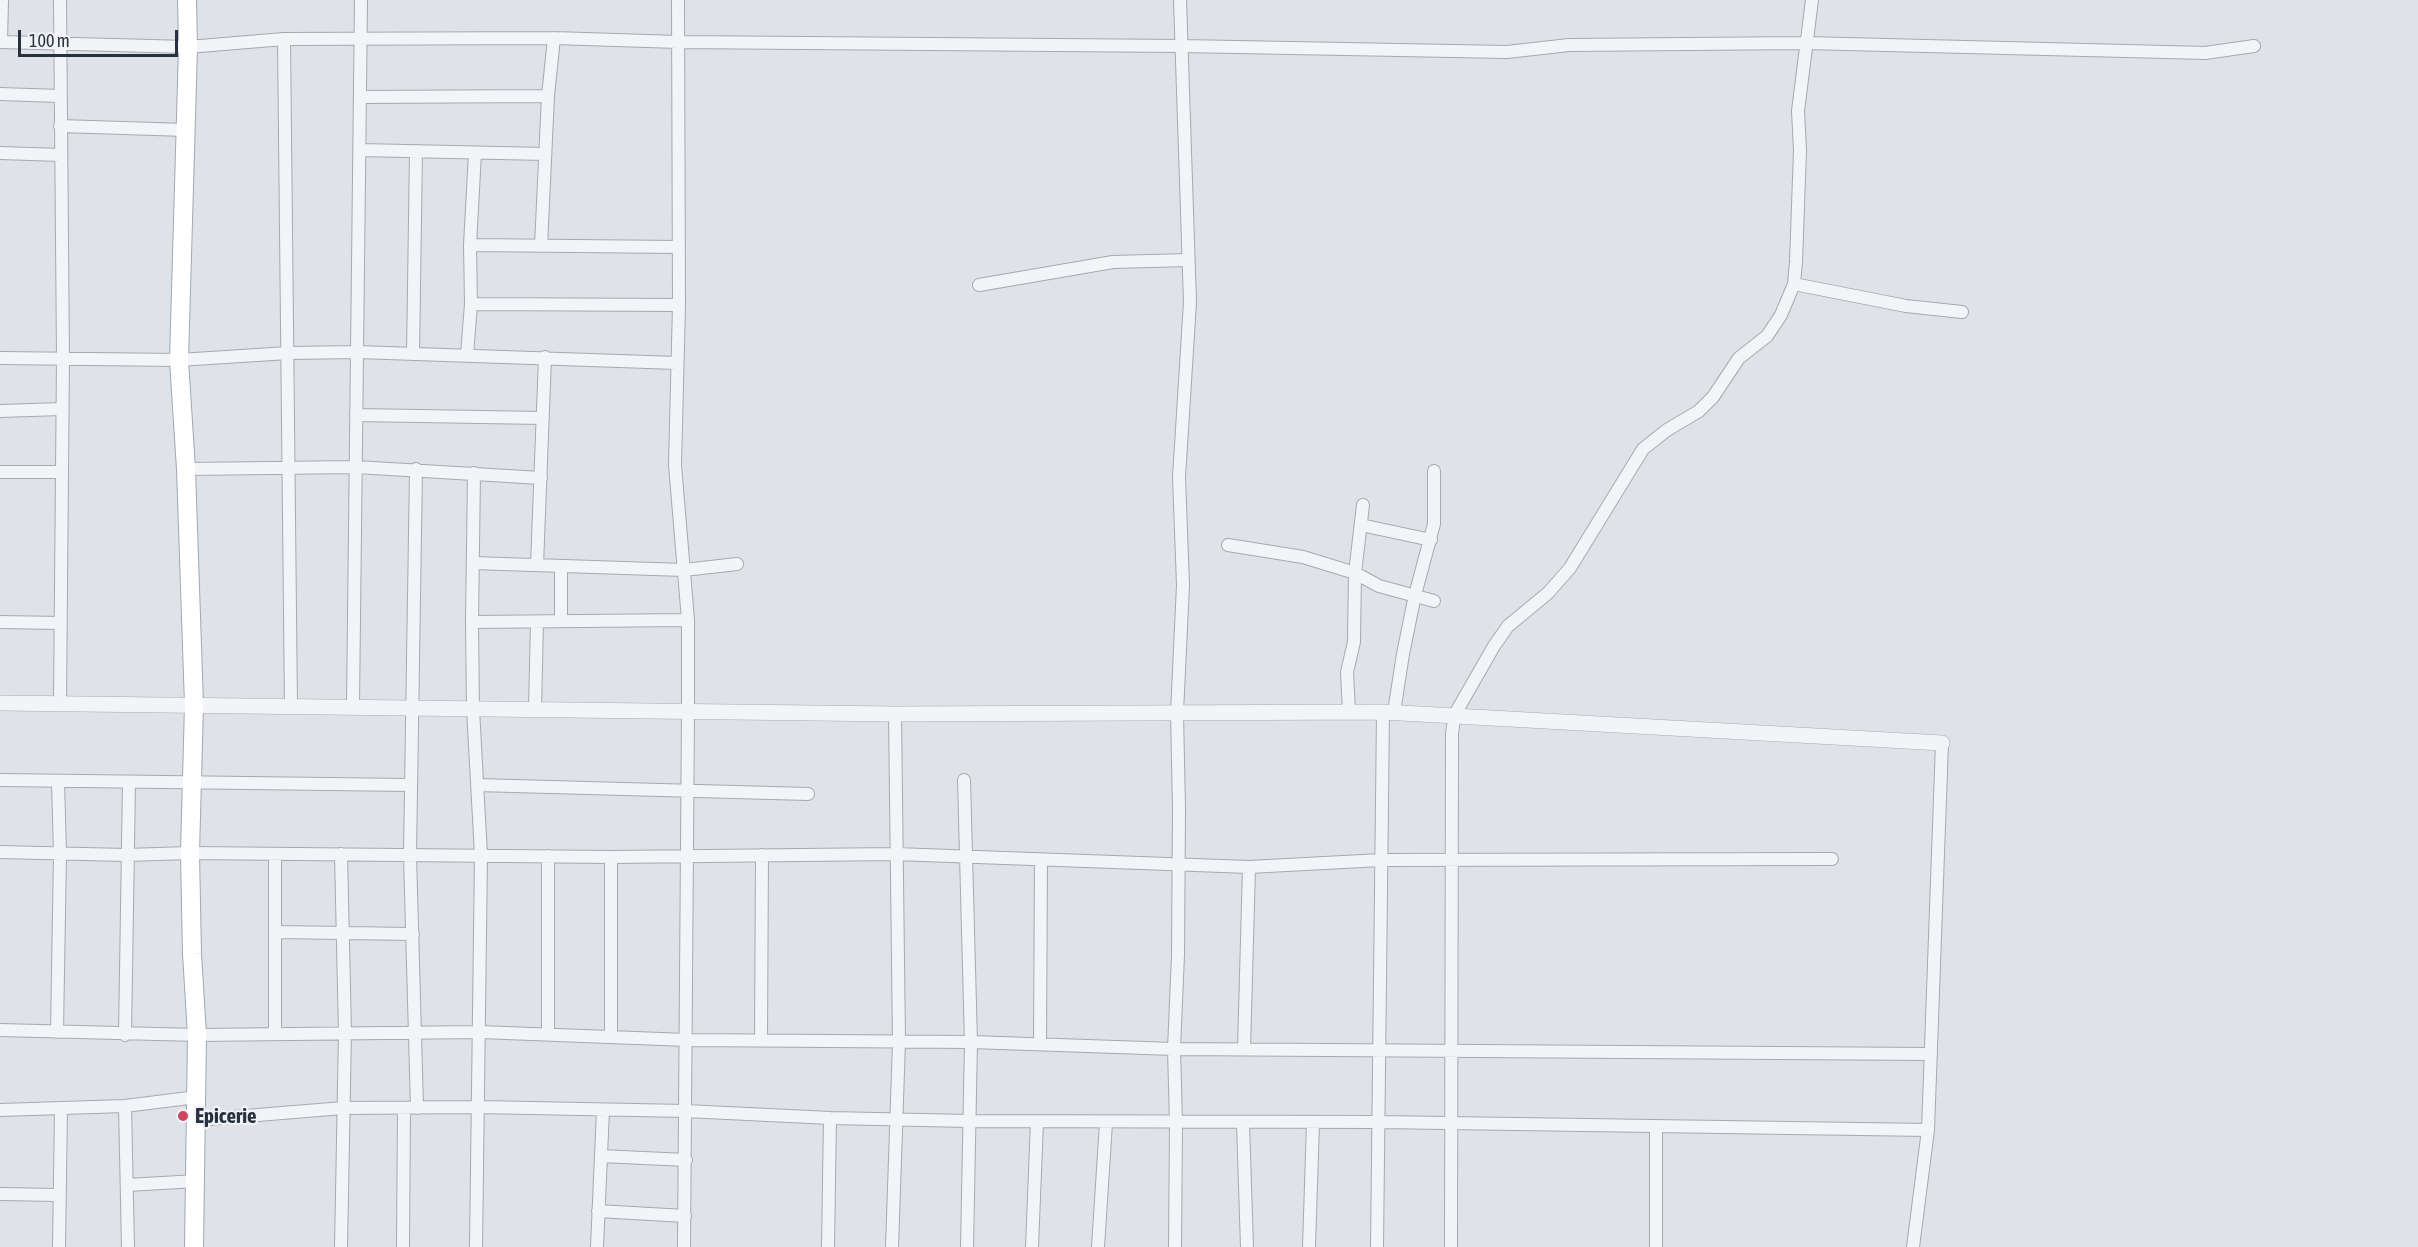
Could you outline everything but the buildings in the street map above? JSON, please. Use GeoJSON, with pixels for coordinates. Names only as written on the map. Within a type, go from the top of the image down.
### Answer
{"type":"FeatureCollection","features":[{"type":"Feature","properties":{"kind":"main road"},"geometry":{"type":"LineString","coordinates":[[187,0],[188,47],[179,360],[186,469],[194,705],[190,853],[192,954],[197,1035],[194,1247]]}},
{"type":"Feature","properties":{"kind":"street"},"geometry":{"type":"LineString","coordinates":[[2,0],[0,42],[188,47],[284,39],[361,38],[1182,46],[1507,52],[1569,45],[1806,44],[2205,53],[2254,46]]}},
{"type":"Feature","properties":{"kind":"street"},"geometry":{"type":"LineString","coordinates":[[60,0],[63,358],[60,703]]}},
{"type":"Feature","properties":{"kind":"street"},"geometry":{"type":"LineString","coordinates":[[353,707],[361,0]]}},
{"type":"Feature","properties":{"kind":"street"},"geometry":{"type":"LineString","coordinates":[[678,0],[679,305],[675,465],[688,620],[684,1247]]}},
{"type":"Feature","properties":{"kind":"street"},"geometry":{"type":"LineString","coordinates":[[1175,1247],[1174,1049],[1178,955],[1177,713],[1183,585],[1179,477],[1190,302],[1180,0]]}},
{"type":"Feature","properties":{"kind":"street"},"geometry":{"type":"LineString","coordinates":[[1451,1247],[1452,733],[1455,714],[1508,626],[1548,593],[1570,568],[1643,449],[1667,430],[1700,411],[1713,397],[1739,358],[1767,336],[1781,315],[1794,284],[1800,150],[1798,111],[1812,0]]}},
{"type":"Feature","properties":{"kind":"street"},"geometry":{"type":"LineString","coordinates":[[284,39],[291,706]]}},
{"type":"Feature","properties":{"kind":"street"},"geometry":{"type":"LineString","coordinates":[[541,246],[548,96],[554,39]]}},
{"type":"Feature","properties":{"kind":"street"},"geometry":{"type":"LineString","coordinates":[[0,94],[60,96]]}},
{"type":"Feature","properties":{"kind":"street"},"geometry":{"type":"LineString","coordinates":[[361,97],[548,96]]}},
{"type":"Feature","properties":{"kind":"street"},"geometry":{"type":"LineString","coordinates":[[60,126],[186,130]]}},
{"type":"Feature","properties":{"kind":"street"},"geometry":{"type":"LineString","coordinates":[[360,150],[545,154]]}},
{"type":"Feature","properties":{"kind":"street"},"geometry":{"type":"LineString","coordinates":[[413,354],[416,151]]}},
{"type":"Feature","properties":{"kind":"street"},"geometry":{"type":"LineString","coordinates":[[0,153],[61,155]]}},
{"type":"Feature","properties":{"kind":"street"},"geometry":{"type":"LineString","coordinates":[[467,355],[471,304],[470,244],[475,153]]}},
{"type":"Feature","properties":{"kind":"street"},"geometry":{"type":"LineString","coordinates":[[470,244],[679,247]]}},
{"type":"Feature","properties":{"kind":"street"},"geometry":{"type":"LineString","coordinates":[[979,285],[1113,262],[1188,260]]}},
{"type":"Feature","properties":{"kind":"street"},"geometry":{"type":"LineString","coordinates":[[1794,284],[1906,306],[1962,312]]}},
{"type":"Feature","properties":{"kind":"street"},"geometry":{"type":"LineString","coordinates":[[471,304],[679,305]]}},
{"type":"Feature","properties":{"kind":"street"},"geometry":{"type":"LineString","coordinates":[[0,358],[179,360],[288,353],[358,352],[677,363]]}},
{"type":"Feature","properties":{"kind":"street"},"geometry":{"type":"LineString","coordinates":[[537,565],[545,357]]}},
{"type":"Feature","properties":{"kind":"street"},"geometry":{"type":"LineString","coordinates":[[0,411],[62,409]]}},
{"type":"Feature","properties":{"kind":"street"},"geometry":{"type":"LineString","coordinates":[[356,415],[543,418]]}},
{"type":"Feature","properties":{"kind":"street"},"geometry":{"type":"LineString","coordinates":[[186,469],[356,467],[541,478]]}},
{"type":"Feature","properties":{"kind":"street"},"geometry":{"type":"LineString","coordinates":[[404,1247],[416,1032],[410,855],[416,469]]}},
{"type":"Feature","properties":{"kind":"street"},"geometry":{"type":"LineString","coordinates":[[1377,1247],[1382,860],[1389,712],[1415,596],[1431,540],[1435,517],[1434,471]]}},
{"type":"Feature","properties":{"kind":"street"},"geometry":{"type":"LineString","coordinates":[[0,472],[62,472]]}},
{"type":"Feature","properties":{"kind":"street"},"geometry":{"type":"LineString","coordinates":[[474,474],[472,622],[481,855],[476,1247]]}},
{"type":"Feature","properties":{"kind":"street"},"geometry":{"type":"LineString","coordinates":[[1348,712],[1347,672],[1354,642],[1355,573],[1363,505]]}},
{"type":"Feature","properties":{"kind":"street"},"geometry":{"type":"LineString","coordinates":[[1361,525],[1431,540]]}},
{"type":"Feature","properties":{"kind":"street"},"geometry":{"type":"LineString","coordinates":[[1228,545],[1303,557],[1355,573],[1379,586],[1434,601]]}},
{"type":"Feature","properties":{"kind":"street"},"geometry":{"type":"LineString","coordinates":[[473,563],[684,570],[737,564]]}},
{"type":"Feature","properties":{"kind":"street"},"geometry":{"type":"LineString","coordinates":[[561,566],[561,621]]}},
{"type":"Feature","properties":{"kind":"street"},"geometry":{"type":"LineString","coordinates":[[472,622],[688,620]]}},
{"type":"Feature","properties":{"kind":"street"},"geometry":{"type":"LineString","coordinates":[[0,622],[61,623]]}},
{"type":"Feature","properties":{"kind":"street"},"geometry":{"type":"LineString","coordinates":[[535,709],[537,622]]}},
{"type":"Feature","properties":{"kind":"street"},"geometry":{"type":"LineString","coordinates":[[0,703],[895,714],[1389,712],[1942,742],[1928,1130],[1913,1247]]}},
{"type":"Feature","properties":{"kind":"street"},"geometry":{"type":"LineString","coordinates":[[892,1247],[899,1042],[895,714]]}},
{"type":"Feature","properties":{"kind":"street"},"geometry":{"type":"LineString","coordinates":[[0,780],[411,785]]}},
{"type":"Feature","properties":{"kind":"street"},"geometry":{"type":"LineString","coordinates":[[964,780],[968,858],[971,1042],[967,1247]]}},
{"type":"Feature","properties":{"kind":"street"},"geometry":{"type":"LineString","coordinates":[[57,1032],[60,854],[58,781]]}},
{"type":"Feature","properties":{"kind":"street"},"geometry":{"type":"LineString","coordinates":[[125,1035],[126,855],[129,782]]}},
{"type":"Feature","properties":{"kind":"street"},"geometry":{"type":"LineString","coordinates":[[477,785],[808,795]]}},
{"type":"Feature","properties":{"kind":"street"},"geometry":{"type":"LineString","coordinates":[[0,852],[126,855],[190,853],[611,857],[896,854],[1249,867],[1453,859],[1832,859]]}},
{"type":"Feature","properties":{"kind":"street"},"geometry":{"type":"LineString","coordinates":[[275,854],[275,1034]]}},
{"type":"Feature","properties":{"kind":"street"},"geometry":{"type":"LineString","coordinates":[[340,1247],[345,1033],[342,854]]}},
{"type":"Feature","properties":{"kind":"street"},"geometry":{"type":"LineString","coordinates":[[761,1040],[762,855]]}},
{"type":"Feature","properties":{"kind":"street"},"geometry":{"type":"LineString","coordinates":[[548,856],[548,1034]]}},
{"type":"Feature","properties":{"kind":"street"},"geometry":{"type":"LineString","coordinates":[[611,857],[611,1036]]}},
{"type":"Feature","properties":{"kind":"street"},"geometry":{"type":"LineString","coordinates":[[1040,1044],[1041,860]]}},
{"type":"Feature","properties":{"kind":"street"},"geometry":{"type":"LineString","coordinates":[[1244,1050],[1249,867]]}},
{"type":"Feature","properties":{"kind":"street"},"geometry":{"type":"LineString","coordinates":[[275,932],[412,934]]}},
{"type":"Feature","properties":{"kind":"street"},"geometry":{"type":"LineString","coordinates":[[0,1030],[125,1035],[480,1032],[687,1040],[971,1042],[1244,1050],[1931,1053]]}},
{"type":"Feature","properties":{"kind":"street"},"geometry":{"type":"LineString","coordinates":[[0,1110],[125,1106],[197,1096]]}},
{"type":"Feature","properties":{"kind":"street"},"geometry":{"type":"LineString","coordinates":[[125,1106],[128,1247]]}},
{"type":"Feature","properties":{"kind":"street"},"geometry":{"type":"LineString","coordinates":[[59,1247],[61,1107]]}},
{"type":"Feature","properties":{"kind":"street"},"geometry":{"type":"LineString","coordinates":[[197,1120],[343,1108],[479,1107],[686,1111],[830,1118],[969,1121],[1378,1122],[1928,1130]]}},
{"type":"Feature","properties":{"kind":"street"},"geometry":{"type":"LineString","coordinates":[[597,1247],[603,1110]]}},
{"type":"Feature","properties":{"kind":"street"},"geometry":{"type":"LineString","coordinates":[[828,1247],[830,1118]]}},
{"type":"Feature","properties":{"kind":"street"},"geometry":{"type":"LineString","coordinates":[[1032,1247],[1037,1122]]}},
{"type":"Feature","properties":{"kind":"street"},"geometry":{"type":"LineString","coordinates":[[1098,1247],[1106,1123]]}},
{"type":"Feature","properties":{"kind":"street"},"geometry":{"type":"LineString","coordinates":[[1243,1123],[1247,1247]]}},
{"type":"Feature","properties":{"kind":"street"},"geometry":{"type":"LineString","coordinates":[[1309,1247],[1313,1123]]}},
{"type":"Feature","properties":{"kind":"street"},"geometry":{"type":"LineString","coordinates":[[1656,1127],[1656,1247]]}},
{"type":"Feature","properties":{"kind":"street"},"geometry":{"type":"LineString","coordinates":[[601,1156],[686,1160]]}},
{"type":"Feature","properties":{"kind":"street"},"geometry":{"type":"LineString","coordinates":[[127,1185],[196,1181]]}},
{"type":"Feature","properties":{"kind":"street"},"geometry":{"type":"LineString","coordinates":[[0,1194],[59,1195]]}},
{"type":"Feature","properties":{"kind":"street"},"geometry":{"type":"LineString","coordinates":[[598,1211],[685,1216]]}},
{"type":"Feature","properties":{"kind":"place","name":"Epicerie"},"geometry":{"type":"Point","coordinates":[183,1116]}}]}
